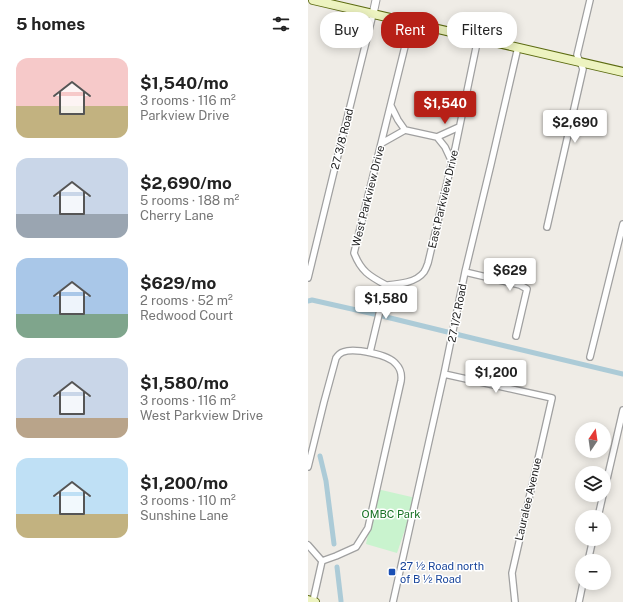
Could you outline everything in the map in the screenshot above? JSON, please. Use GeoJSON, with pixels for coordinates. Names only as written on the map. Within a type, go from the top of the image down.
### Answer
{"type":"FeatureCollection","features":[{"type":"Feature","properties":{"kind":"main road"},"geometry":{"type":"LineString","coordinates":[[313,0],[364,12]]}},
{"type":"Feature","properties":{"kind":"main road"},"geometry":{"type":"LineString","coordinates":[[373,14],[381,16]]}},
{"type":"Feature","properties":{"kind":"main road"},"geometry":{"type":"LineString","coordinates":[[518,47],[623,72]]}},
{"type":"Feature","properties":{"kind":"street","name":"27 3/8 Road"},"geometry":{"type":"LineString","coordinates":[[373,14],[376,0]]}},
{"type":"Feature","properties":{"kind":"street"},"geometry":{"type":"LineString","coordinates":[[547,227],[583,69],[578,55],[590,0]]}},
{"type":"Feature","properties":{"kind":"street","name":"27 1/2 Road"},"geometry":{"type":"LineString","coordinates":[[393,602],[444,374],[465,272],[518,47]]}},
{"type":"Feature","properties":{"kind":"street","name":"27 3/8 Road"},"geometry":{"type":"LineString","coordinates":[[308,278],[365,48]]}},
{"type":"Feature","properties":{"kind":"street","name":"West Parkview Drive"},"geometry":{"type":"LineString","coordinates":[[386,285],[364,270],[354,253],[405,48]]}},
{"type":"Feature","properties":{"kind":"street","name":"East Parkview Drive"},"geometry":{"type":"LineString","coordinates":[[386,285],[412,280],[418,277],[424,272],[428,263],[452,162],[476,48]]}},
{"type":"Feature","properties":{"kind":"street"},"geometry":{"type":"LineString","coordinates":[[391,106],[398,120],[406,130],[437,137],[459,127]]}},
{"type":"Feature","properties":{"kind":"street"},"geometry":{"type":"LineString","coordinates":[[382,143],[406,130]]}},
{"type":"Feature","properties":{"kind":"street"},"geometry":{"type":"LineString","coordinates":[[437,137],[452,162]]}},
{"type":"Feature","properties":{"kind":"street"},"geometry":{"type":"LineString","coordinates":[[590,357],[623,224]]}},
{"type":"Feature","properties":{"kind":"street"},"geometry":{"type":"LineString","coordinates":[[465,272],[514,284],[527,289],[516,336]]}},
{"type":"Feature","properties":{"kind":"street"},"geometry":{"type":"LineString","coordinates":[[370,352],[386,285]]}},
{"type":"Feature","properties":{"kind":"street"},"geometry":{"type":"LineString","coordinates":[[308,467],[336,358],[341,353],[348,350],[370,352],[390,358],[396,363],[402,375],[368,528],[356,547],[322,561]]}},
{"type":"Feature","properties":{"kind":"street","name":"Lauralee Avenue"},"geometry":{"type":"LineString","coordinates":[[444,374],[552,398],[512,573],[515,602]]}},
{"type":"Feature","properties":{"kind":"street"},"geometry":{"type":"LineString","coordinates":[[610,466],[623,410]]}},
{"type":"Feature","properties":{"kind":"street"},"geometry":{"type":"LineString","coordinates":[[308,545],[322,561]]}},
{"type":"Feature","properties":{"kind":"street"},"geometry":{"type":"LineString","coordinates":[[312,601],[322,561]]}},
{"type":"Feature","properties":{"kind":"street"},"geometry":{"type":"LineString","coordinates":[[579,602],[582,590]]}},
{"type":"Feature","properties":{"kind":"green space","name":"OMBC Park"},"geometry":{"type":"Polygon","coordinates":[[[377,489],[416,498],[397,553],[366,544],[377,489]]]}},
{"type":"Feature","properties":{"kind":"waterway"},"geometry":{"type":"LineString","coordinates":[[308,301],[312,300],[374,314],[623,374]]}},
{"type":"Feature","properties":{"kind":"waterway"},"geometry":{"type":"LineString","coordinates":[[320,456],[326,481],[334,544]]}},
{"type":"Feature","properties":{"kind":"waterway"},"geometry":{"type":"LineString","coordinates":[[337,567],[341,601]]}},
{"type":"Feature","properties":{"kind":"place","name":"27 ½ Road north of B ½ Road"},"geometry":{"type":"Point","coordinates":[392,572]}}]}
